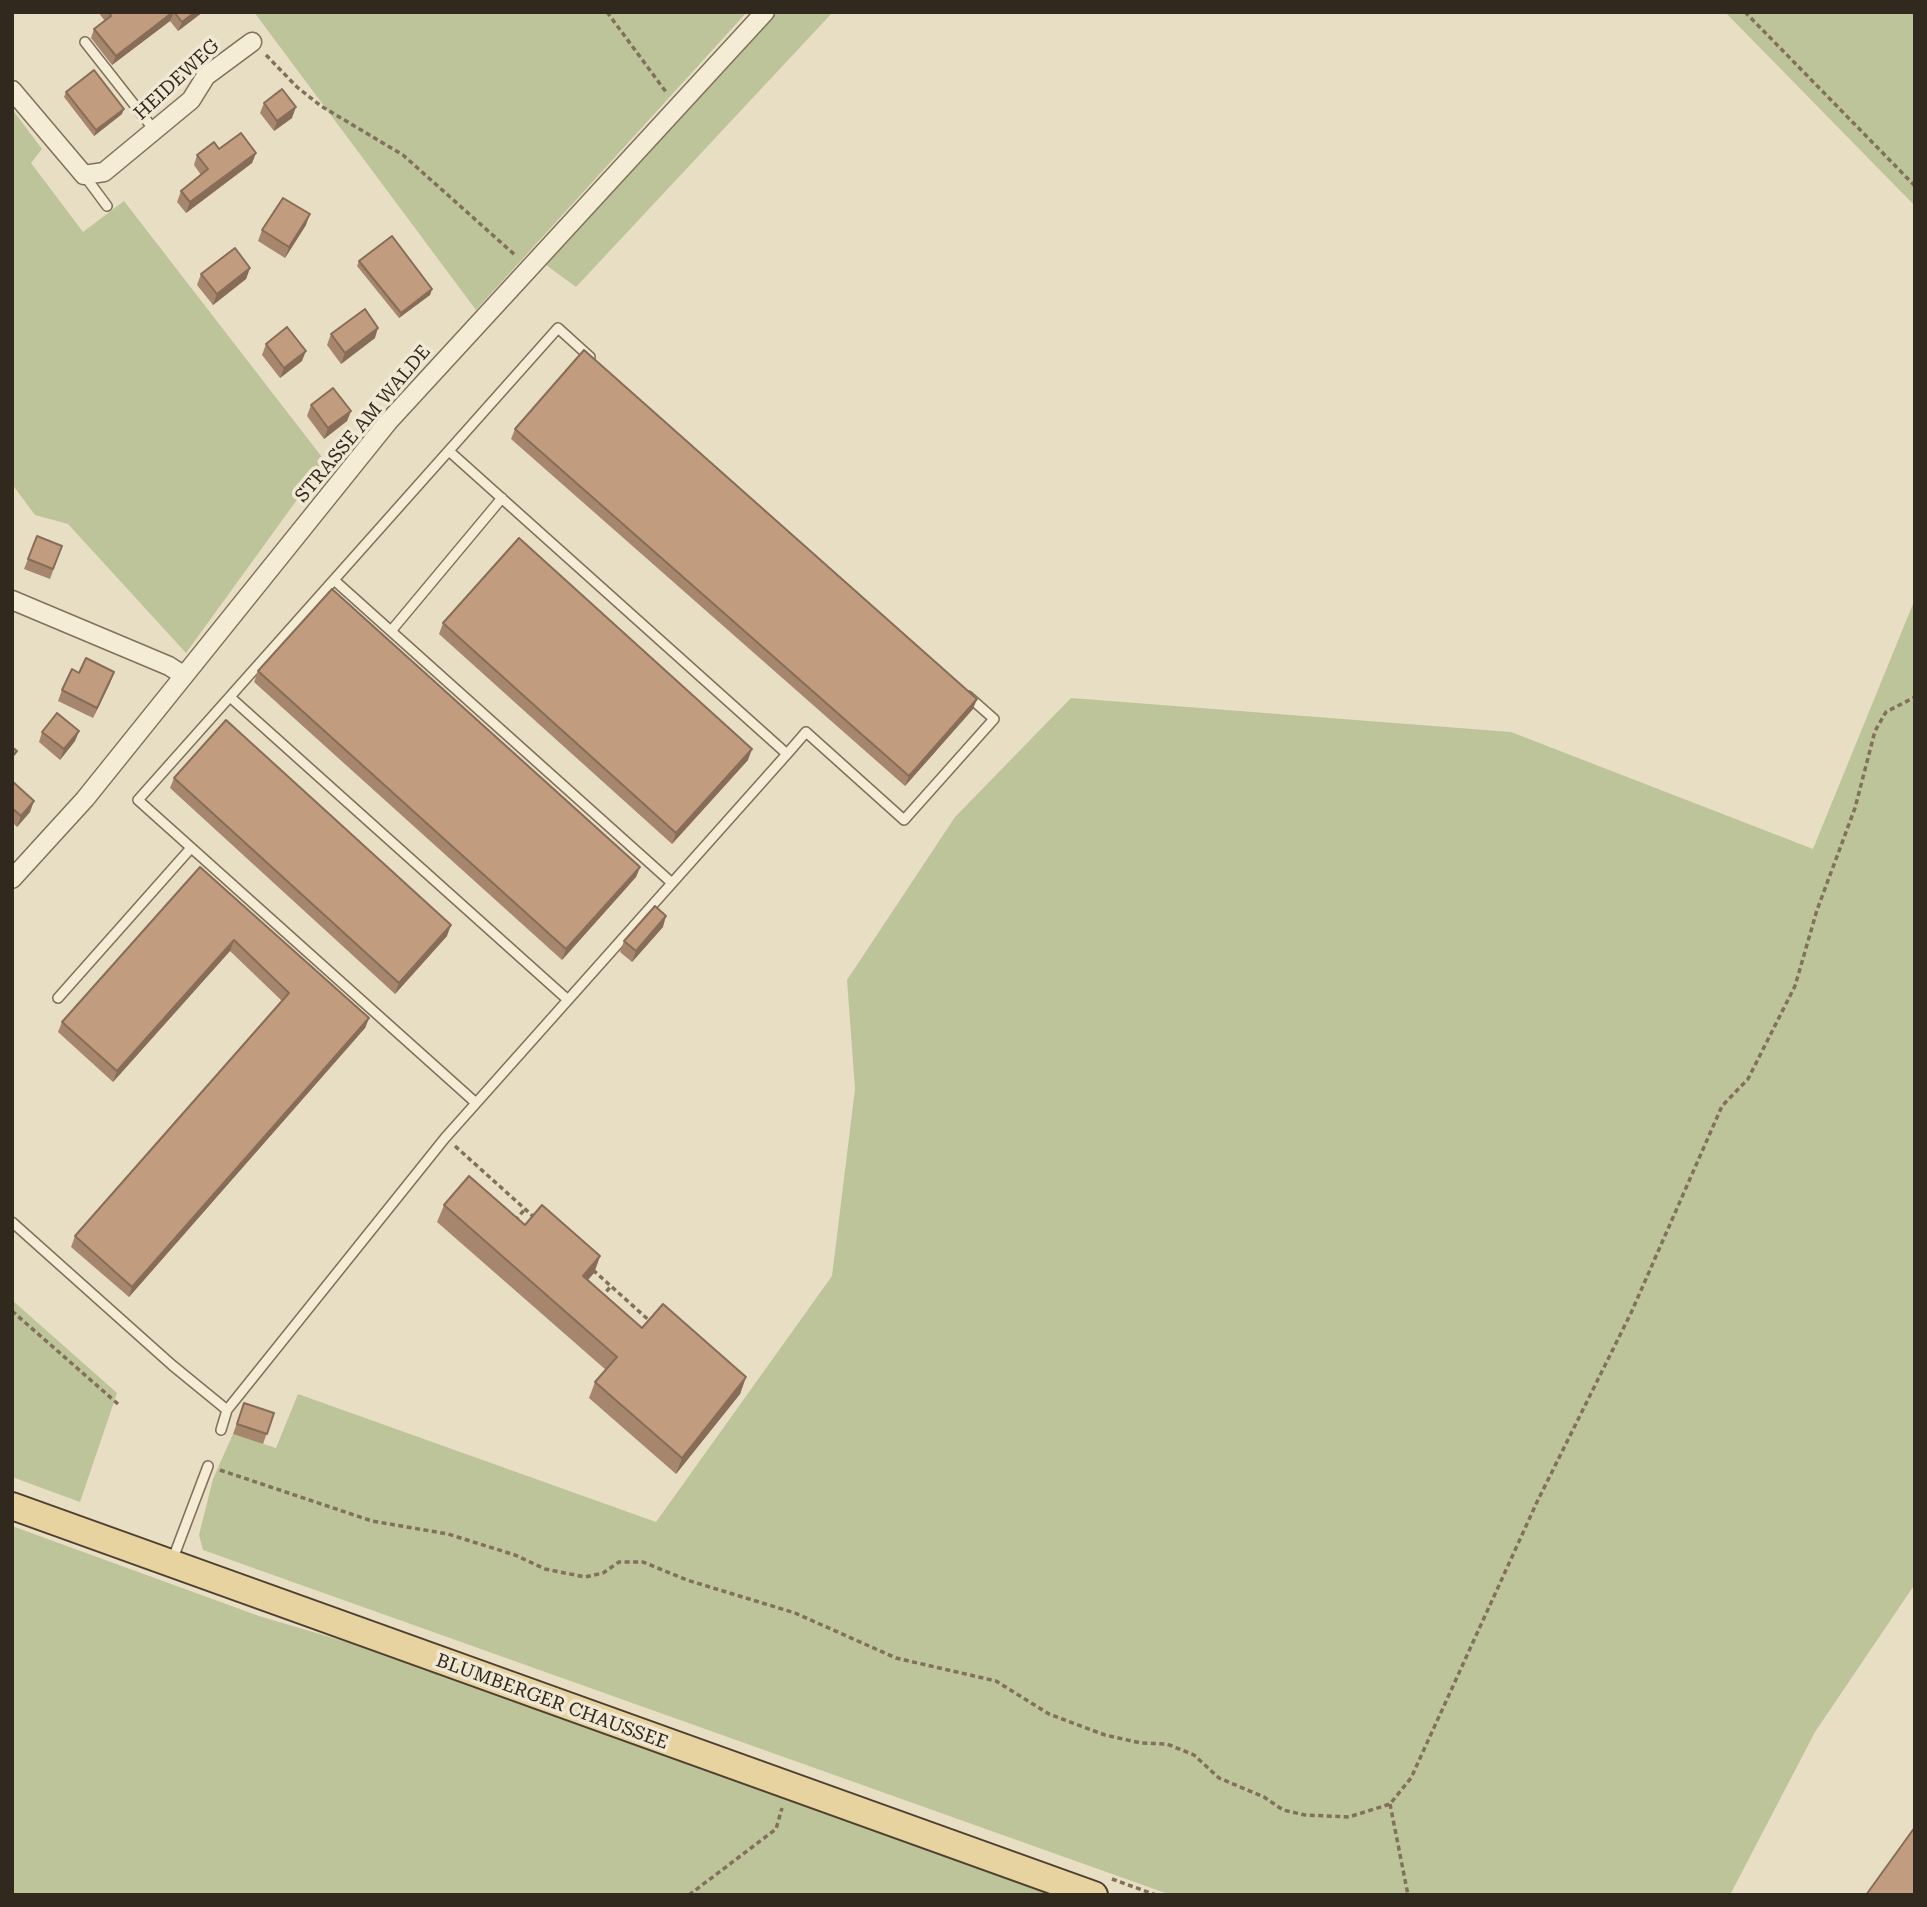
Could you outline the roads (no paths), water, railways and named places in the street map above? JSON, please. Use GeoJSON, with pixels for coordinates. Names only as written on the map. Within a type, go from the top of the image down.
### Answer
{"type":"FeatureCollection","features":[{"type":"Feature","properties":{"kind":"main road","name":"BLUMBERGER CHAUSSEE"},"geometry":{"type":"LineString","coordinates":[[12,1506],[171,1566],[1094,1895]]}},
{"type":"Feature","properties":{"kind":"street","name":"STRASSE AM WALDE"},"geometry":{"type":"LineString","coordinates":[[12,879],[85,799],[388,422],[765,12]]}},
{"type":"Feature","properties":{"kind":"street","name":"HEIDEWEG"},"geometry":{"type":"LineString","coordinates":[[84,175],[104,172],[191,100],[205,76],[252,42]]}},
{"type":"Feature","properties":{"kind":"street"},"geometry":{"type":"LineString","coordinates":[[12,90],[84,175]]}},
{"type":"Feature","properties":{"kind":"street"},"geometry":{"type":"LineString","coordinates":[[12,600],[169,666],[183,676]]}},
{"type":"Feature","properties":{"kind":"lane"},"geometry":{"type":"LineString","coordinates":[[85,41],[155,131]]}},
{"type":"Feature","properties":{"kind":"lane"},"geometry":{"type":"LineString","coordinates":[[84,175],[107,206]]}},
{"type":"Feature","properties":{"kind":"lane"},"geometry":{"type":"LineString","coordinates":[[476,1103],[138,800],[558,328],[600,365]]}},
{"type":"Feature","properties":{"kind":"lane"},"geometry":{"type":"LineString","coordinates":[[449,451],[787,754]]}},
{"type":"Feature","properties":{"kind":"lane"},"geometry":{"type":"LineString","coordinates":[[391,631],[502,498]]}},
{"type":"Feature","properties":{"kind":"lane"},"geometry":{"type":"LineString","coordinates":[[334,580],[672,883]]}},
{"type":"Feature","properties":{"kind":"lane"},"geometry":{"type":"LineString","coordinates":[[221,1430],[227,1410],[445,1138],[806,732],[904,820],[994,719],[963,691]]}},
{"type":"Feature","properties":{"kind":"lane"},"geometry":{"type":"LineString","coordinates":[[230,697],[568,1000]]}},
{"type":"Feature","properties":{"kind":"lane"},"geometry":{"type":"LineString","coordinates":[[58,998],[191,848]]}},
{"type":"Feature","properties":{"kind":"lane"},"geometry":{"type":"LineString","coordinates":[[12,1222],[172,1365],[227,1410]]}},
{"type":"Feature","properties":{"kind":"lane"},"geometry":{"type":"LineString","coordinates":[[171,1566],[208,1466]]}}]}
